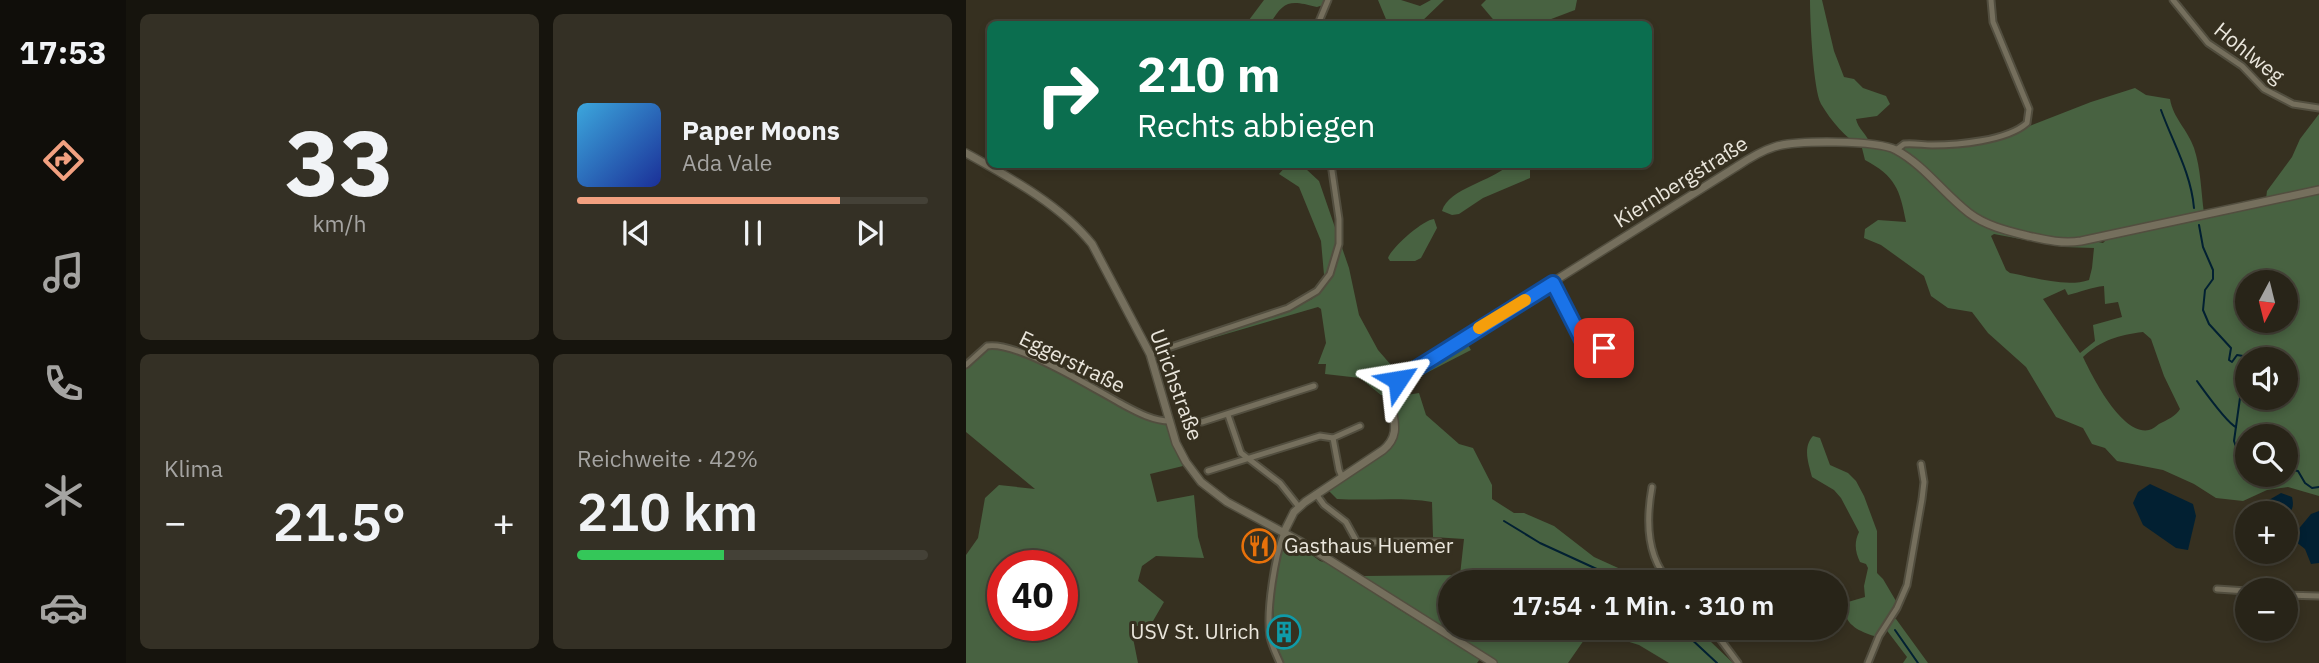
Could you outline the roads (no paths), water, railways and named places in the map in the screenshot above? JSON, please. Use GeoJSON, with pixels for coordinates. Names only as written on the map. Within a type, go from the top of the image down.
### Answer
{"type":"FeatureCollection","features":[{"type":"Feature","properties":{"kind":"street"},"geometry":{"type":"LineString","coordinates":[[1319,21],[1328,0]]}},
{"type":"Feature","properties":{"kind":"street"},"geometry":{"type":"LineString","coordinates":[[1896,150],[1904,144],[1934,145],[1993,138],[2013,132],[2026,123],[2029,115],[2027,104],[1993,22],[1991,0]]}},
{"type":"Feature","properties":{"kind":"street","name":"Hohlweg"},"geometry":{"type":"LineString","coordinates":[[2173,0],[2208,43],[2242,65],[2264,89],[2293,104],[2319,108]]}},
{"type":"Feature","properties":{"kind":"street","name":"Kiernbergstraße"},"geometry":{"type":"LineString","coordinates":[[1284,532],[1299,507],[1391,442],[1396,427],[1390,394],[1398,380],[1736,167],[1774,147],[1795,143],[1872,143],[1896,150],[1970,214],[2014,232],[2059,242],[2101,237],[2319,190]]}},
{"type":"Feature","properties":{"kind":"street","name":"Ulrichstraße"},"geometry":{"type":"LineString","coordinates":[[966,153],[987,164]]}},
{"type":"Feature","properties":{"kind":"street","name":"Ulrichstraße"},"geometry":{"type":"LineString","coordinates":[[994,168],[1018,181],[1088,238],[1150,354],[1181,452],[1201,482],[1227,502],[1284,532],[1493,663]]}},
{"type":"Feature","properties":{"kind":"street"},"geometry":{"type":"LineString","coordinates":[[1150,354],[1288,308],[1317,292],[1330,274],[1339,244],[1339,219],[1332,168]]}},
{"type":"Feature","properties":{"kind":"street"},"geometry":{"type":"LineString","coordinates":[[1553,283],[1582,340],[1588,345],[1604,348],[1617,369]]}},
{"type":"Feature","properties":{"kind":"street","name":"Eggerstraße"},"geometry":{"type":"LineString","coordinates":[[966,365],[987,346],[1009,348],[1032,356],[1138,412],[1161,421],[1170,421]]}},
{"type":"Feature","properties":{"kind":"street"},"geometry":{"type":"LineString","coordinates":[[1202,422],[1314,386]]}},
{"type":"Feature","properties":{"kind":"street"},"geometry":{"type":"LineString","coordinates":[[1228,415],[1239,450],[1280,483],[1299,507]]}},
{"type":"Feature","properties":{"kind":"street"},"geometry":{"type":"LineString","coordinates":[[1208,471],[1320,436],[1333,438],[1360,426]]}},
{"type":"Feature","properties":{"kind":"street"},"geometry":{"type":"LineString","coordinates":[[1333,438],[1342,477]]}},
{"type":"Feature","properties":{"kind":"street"},"geometry":{"type":"LineString","coordinates":[[1868,663],[1879,636],[1897,608],[1907,585],[1924,482],[1921,464]]}},
{"type":"Feature","properties":{"kind":"street"},"geometry":{"type":"LineString","coordinates":[[1652,487],[1649,525],[1654,559],[1660,570]]}},
{"type":"Feature","properties":{"kind":"street"},"geometry":{"type":"LineString","coordinates":[[1315,494],[1324,505],[1346,522],[1357,542],[1439,542]]}},
{"type":"Feature","properties":{"kind":"street"},"geometry":{"type":"LineString","coordinates":[[1280,663],[1269,628],[1274,573],[1284,532]]}},
{"type":"Feature","properties":{"kind":"street"},"geometry":{"type":"LineString","coordinates":[[2217,589],[2235,590]]}},
{"type":"Feature","properties":{"kind":"street"},"geometry":{"type":"LineString","coordinates":[[2298,595],[2319,596]]}},
{"type":"Feature","properties":{"kind":"street"},"geometry":{"type":"LineString","coordinates":[[1721,640],[1738,663]]}},
{"type":"Feature","properties":{"kind":"water"},"geometry":{"type":"Polygon","coordinates":[[[2150,484],[2193,504],[2196,516],[2188,550],[2176,548],[2143,525],[2133,503],[2138,492],[2150,484]]]}},
{"type":"Feature","properties":{"kind":"water"},"geometry":{"type":"Polygon","coordinates":[[[2281,493],[2292,497],[2292,501],[2269,501],[2281,493]]]}},
{"type":"Feature","properties":{"kind":"water"},"geometry":{"type":"Polygon","coordinates":[[[2319,511],[2319,563],[2311,564],[2305,549],[2298,544],[2298,530],[2311,514],[2319,511]]]}},
{"type":"Feature","properties":{"kind":"waterway"},"geometry":{"type":"LineString","coordinates":[[2161,110],[2185,170],[2194,208]]}},
{"type":"Feature","properties":{"kind":"waterway"},"geometry":{"type":"LineString","coordinates":[[2199,225],[2203,247],[2213,270],[2213,279],[2205,290],[2203,310],[2209,324],[2231,348],[2229,360],[2232,362],[2237,355],[2243,356],[2247,379],[2240,398],[2236,424]]}},
{"type":"Feature","properties":{"kind":"waterway"},"geometry":{"type":"LineString","coordinates":[[2197,381],[2235,426]]}},
{"type":"Feature","properties":{"kind":"waterway"},"geometry":{"type":"LineString","coordinates":[[2235,434],[2235,444]]}},
{"type":"Feature","properties":{"kind":"waterway"},"geometry":{"type":"LineString","coordinates":[[2298,471],[2305,483],[2312,488],[2319,487]]}},
{"type":"Feature","properties":{"kind":"waterway"},"geometry":{"type":"LineString","coordinates":[[1504,521],[1540,543],[1599,570]]}},
{"type":"Feature","properties":{"kind":"waterway"},"geometry":{"type":"LineString","coordinates":[[1895,630],[1918,663]]}},
{"type":"Feature","properties":{"kind":"waterway"},"geometry":{"type":"LineString","coordinates":[[1692,640],[1717,663]]}},
{"type":"Feature","properties":{"kind":"place","name":"Gasthaus Huemer"},"geometry":{"type":"Point","coordinates":[1259,546]}},
{"type":"Feature","properties":{"kind":"place","name":"USV St. Ulrich"},"geometry":{"type":"Point","coordinates":[1284,632]}}]}
